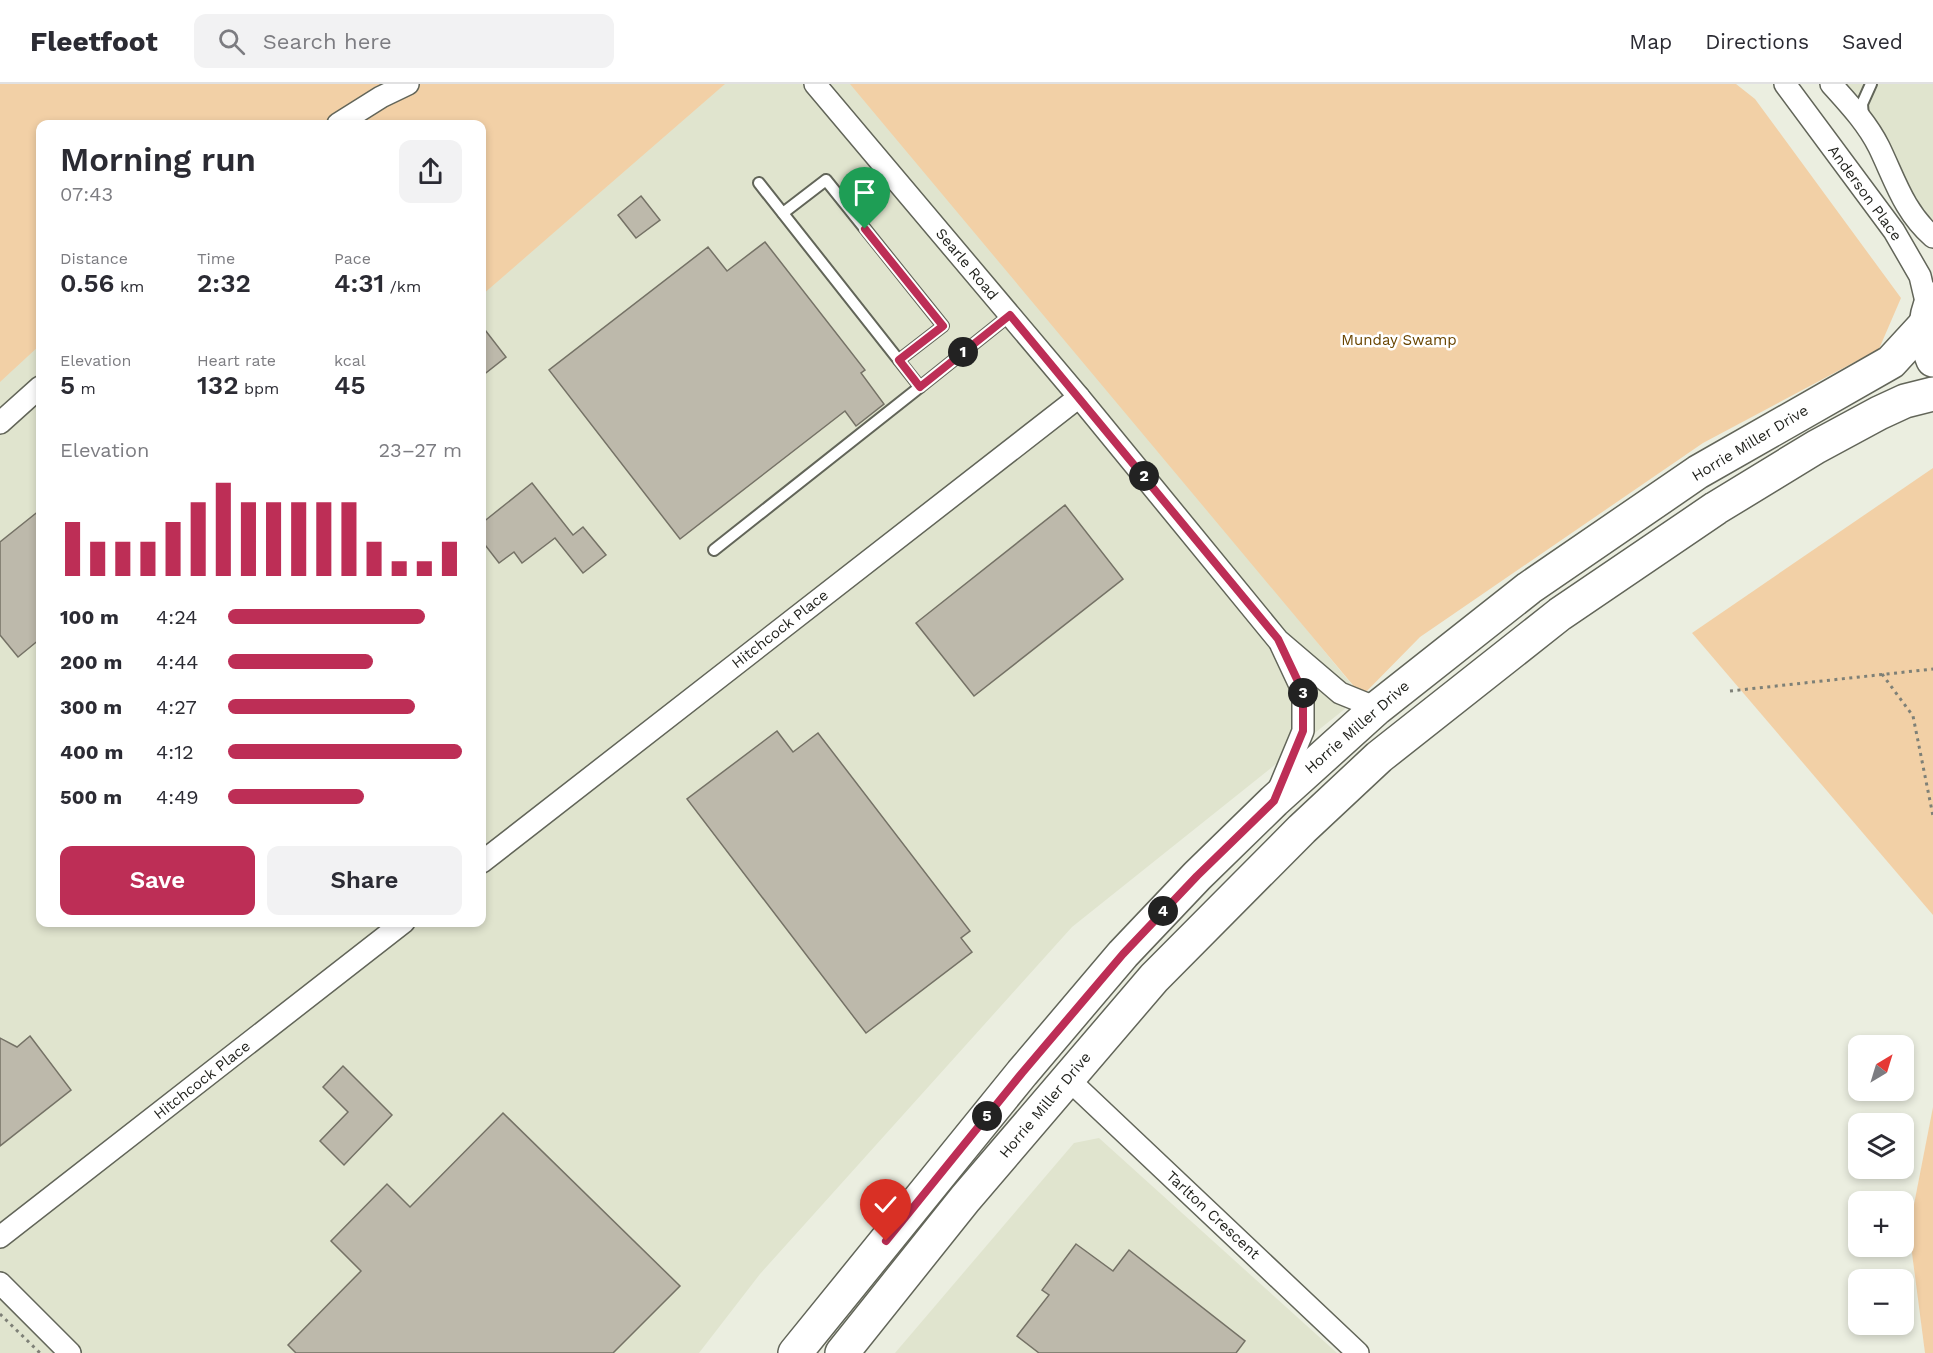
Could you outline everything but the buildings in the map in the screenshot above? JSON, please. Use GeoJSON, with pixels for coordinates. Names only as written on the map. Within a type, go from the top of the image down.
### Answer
{"type":"FeatureCollection","features":[{"type":"Feature","properties":{"kind":"main road"},"geometry":{"type":"LineString","coordinates":[[1929,312],[1927,345],[1933,360]]}},
{"type":"Feature","properties":{"kind":"main road","name":"Horrie Miller Drive"},"geometry":{"type":"LineString","coordinates":[[795,1353],[1022,1073],[1123,954],[1197,876],[1274,801],[1377,708],[1529,588],[1698,472],[1891,362],[1929,312]]}},
{"type":"Feature","properties":{"kind":"main road","name":"Horrie Miller Drive"},"geometry":{"type":"LineString","coordinates":[[842,1353],[1067,1078],[1154,978],[1302,829],[1379,757],[1497,662],[1621,572],[1796,459],[1888,409],[1905,401],[1933,394]]}},
{"type":"Feature","properties":{"kind":"street"},"geometry":{"type":"LineString","coordinates":[[344,120],[381,97],[408,84]]}},
{"type":"Feature","properties":{"kind":"street","name":"Searle Road"},"geometry":{"type":"LineString","coordinates":[[815,84],[1079,397],[1278,639],[1340,693],[1377,708]]}},
{"type":"Feature","properties":{"kind":"street","name":"Anderson Place"},"geometry":{"type":"LineString","coordinates":[[1785,84],[1894,231],[1920,276],[1929,312]]}},
{"type":"Feature","properties":{"kind":"street","name":"Anderson Place"},"geometry":{"type":"LineString","coordinates":[[1832,84],[1864,122],[1905,204],[1914,218],[1933,237]]}},
{"type":"Feature","properties":{"kind":"street"},"geometry":{"type":"LineString","coordinates":[[0,423],[36,391]]}},
{"type":"Feature","properties":{"kind":"street","name":"Hitchcock Place"},"geometry":{"type":"LineString","coordinates":[[486,859],[1079,397]]}},
{"type":"Feature","properties":{"kind":"street","name":"Searle Road"},"geometry":{"type":"LineString","coordinates":[[1274,801],[1303,731],[1303,692],[1278,639]]}},
{"type":"Feature","properties":{"kind":"street","name":"Hitchcock Place"},"geometry":{"type":"LineString","coordinates":[[0,1237],[398,927]]}},
{"type":"Feature","properties":{"kind":"street","name":"Tarlton Crescent"},"geometry":{"type":"LineString","coordinates":[[1067,1078],[1358,1353]]}},
{"type":"Feature","properties":{"kind":"street"},"geometry":{"type":"LineString","coordinates":[[0,1283],[70,1353]]}},
{"type":"Feature","properties":{"kind":"lane"},"geometry":{"type":"LineString","coordinates":[[1864,122],[1862,104],[1871,84]]}},
{"type":"Feature","properties":{"kind":"lane"},"geometry":{"type":"LineString","coordinates":[[783,213],[826,180],[943,326],[899,360]]}},
{"type":"Feature","properties":{"kind":"lane"},"geometry":{"type":"LineString","coordinates":[[759,183],[920,387]]}},
{"type":"Feature","properties":{"kind":"lane"},"geometry":{"type":"LineString","coordinates":[[714,550],[1010,315]]}},
{"type":"Feature","properties":{"kind":"path"},"geometry":{"type":"LineString","coordinates":[[1730,691],[1933,669]]}},
{"type":"Feature","properties":{"kind":"path"},"geometry":{"type":"LineString","coordinates":[[1882,674],[1913,716],[1933,816]]}},
{"type":"Feature","properties":{"kind":"path"},"geometry":{"type":"LineString","coordinates":[[0,1314],[40,1353]]}},
{"type":"Feature","properties":{"kind":"shaded area"},"geometry":{"type":"Polygon","coordinates":[[[0,84],[36,120],[36,927],[486,927],[486,120],[470,120],[366,84],[1399,84],[1104,381],[1361,696],[1072,927],[760,1274],[699,1353],[0,1353],[0,84]]]}},
{"type":"Feature","properties":{"kind":"shaded area"},"geometry":{"type":"Polygon","coordinates":[[[1832,84],[1933,84],[1933,237],[1832,84]]]}},
{"type":"Feature","properties":{"kind":"shaded area"},"geometry":{"type":"Polygon","coordinates":[[[1099,1138],[1337,1353],[895,1353],[1074,1143],[1099,1138]]]}},
{"type":"Feature","properties":{"kind":"green space"},"geometry":{"type":"Polygon","coordinates":[[[0,84],[725,84],[486,292],[486,120],[36,120],[36,349],[0,382],[0,84]]]}},
{"type":"Feature","properties":{"kind":"green space","name":"Munday Swamp"},"geometry":{"type":"Polygon","coordinates":[[[850,84],[1736,84],[1755,99],[1901,298],[1879,349],[1703,443],[1420,637],[1362,696],[850,84]]]}},
{"type":"Feature","properties":{"kind":"green space"},"geometry":{"type":"Polygon","coordinates":[[[1933,468],[1933,915],[1692,633],[1933,468]]]}},
{"type":"Feature","properties":{"kind":"green space"},"geometry":{"type":"Polygon","coordinates":[[[1933,1107],[1933,1353],[1925,1353],[1913,1257],[1914,1204],[1933,1107]]]}},
{"type":"Feature","properties":{"kind":"route"},"geometry":{"type":"LineString","coordinates":[[865,229],[943,326],[899,360],[920,387],[1010,315],[1278,639],[1303,692],[1303,731],[1274,801],[1197,876],[1123,954],[1022,1073],[886,1241]]}}]}
